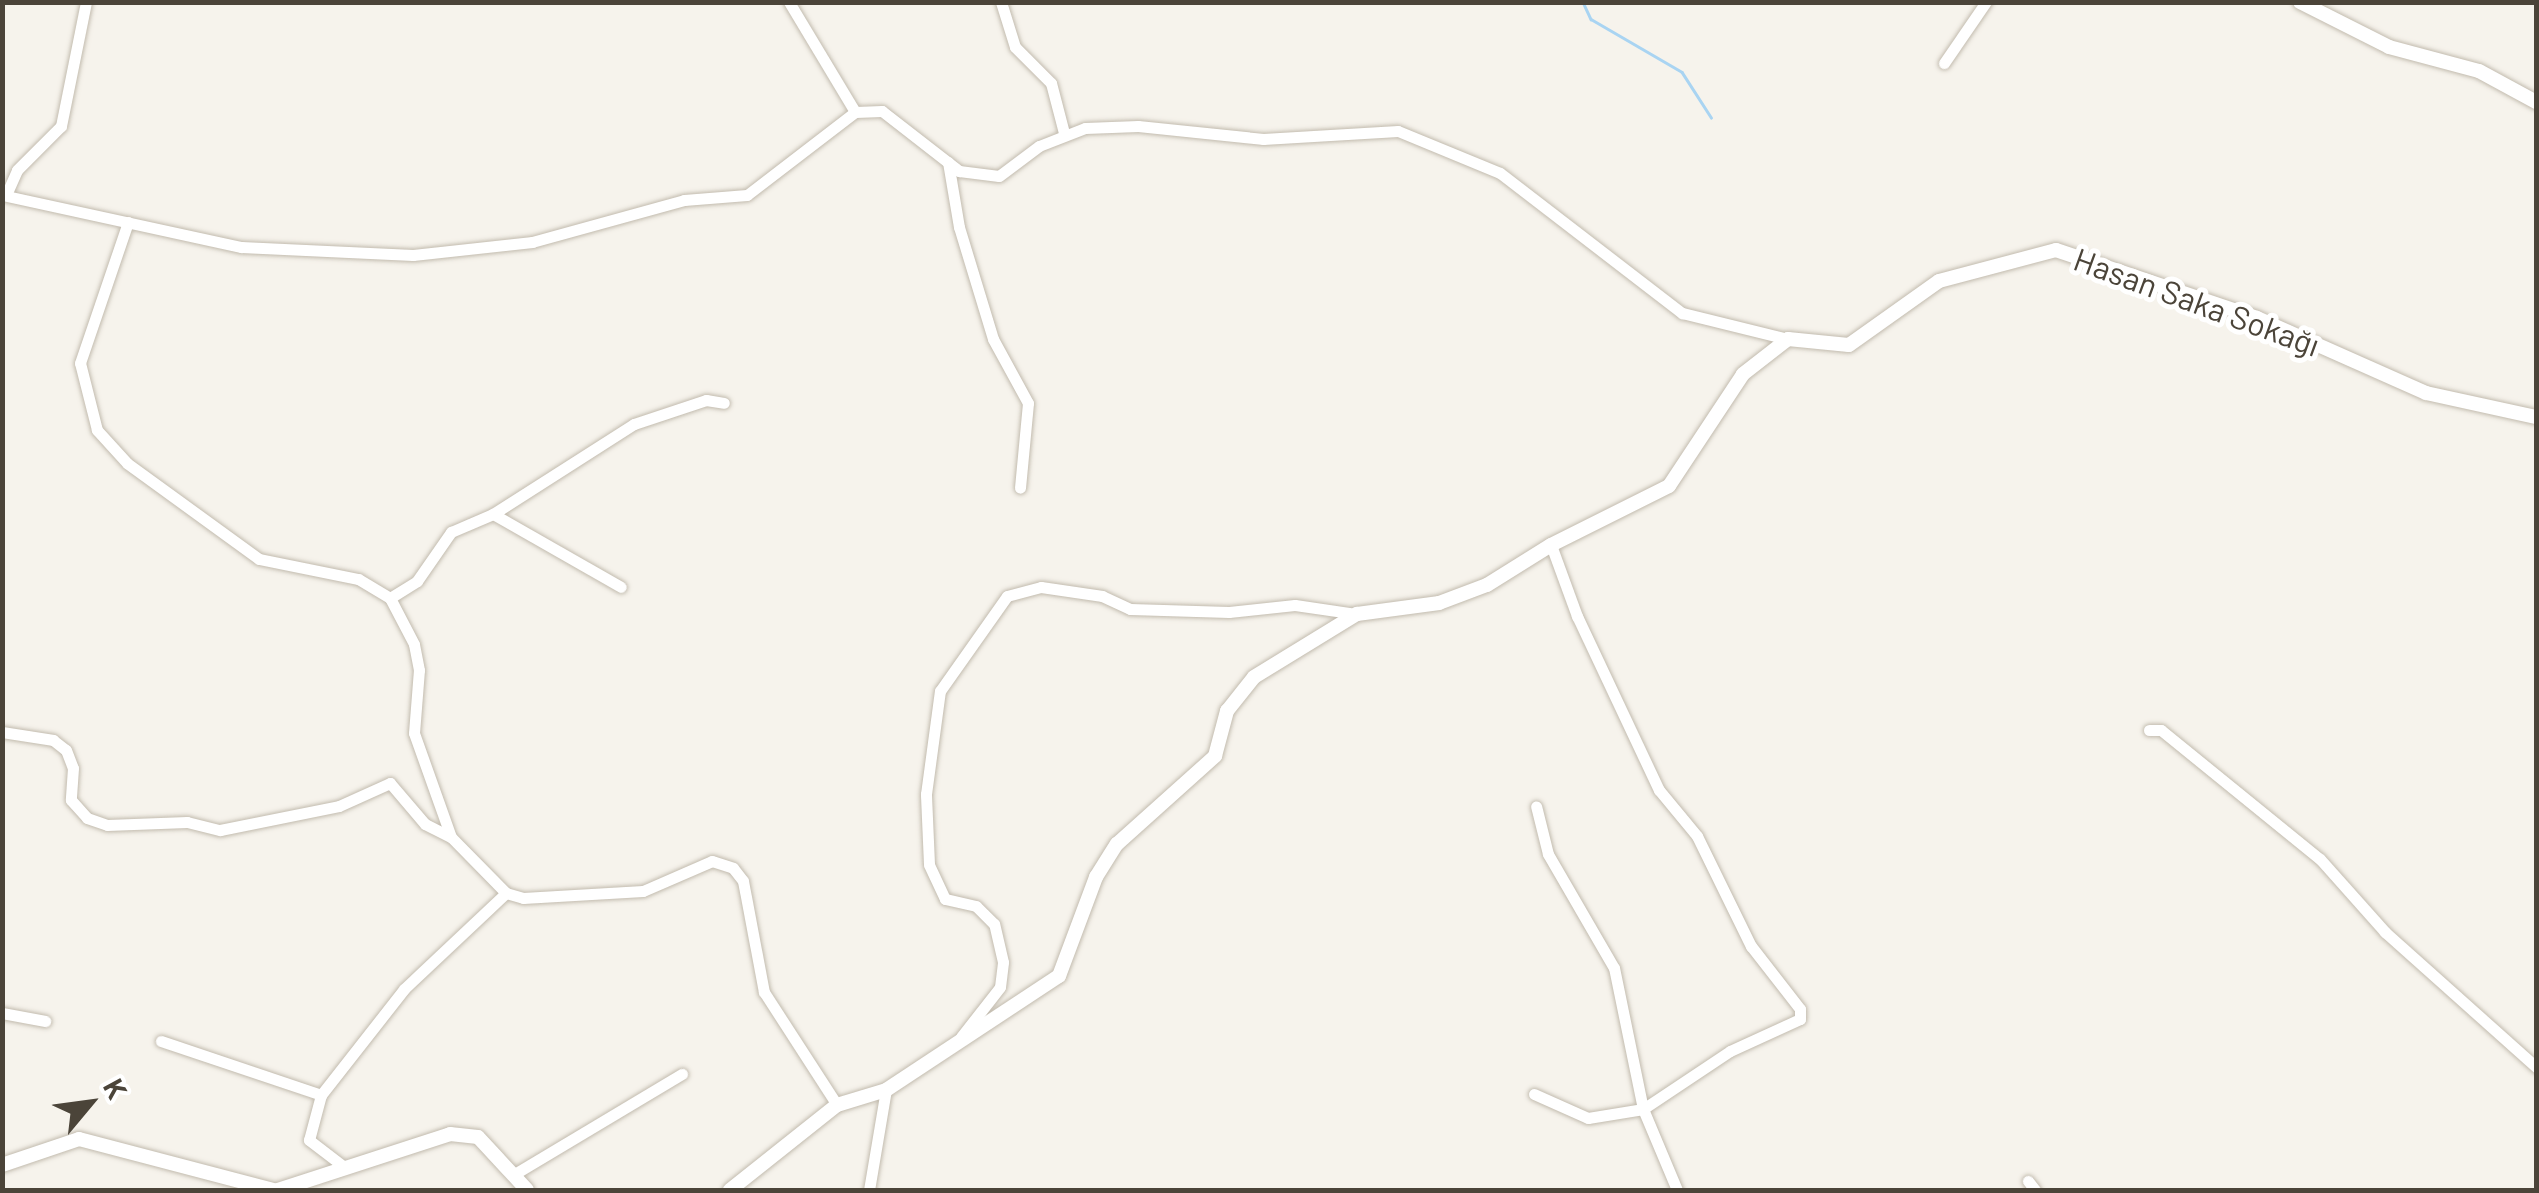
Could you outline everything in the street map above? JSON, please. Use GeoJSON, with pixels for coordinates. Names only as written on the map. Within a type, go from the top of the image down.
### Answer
{"type":"FeatureCollection","features":[{"type":"Feature","properties":{"kind":"street"},"geometry":{"type":"LineString","coordinates":[[86,2],[61,126],[17,170],[4,195],[128,222],[300,252],[413,254],[532,242],[684,200],[747,195],[855,112],[891,116],[948,162],[971,174],[999,176],[1064,133],[1115,125],[1263,140],[1388,130],[1424,136],[1513,182],[1682,313],[1788,339]]}},
{"type":"Feature","properties":{"kind":"street"},"geometry":{"type":"LineString","coordinates":[[789,2],[807,42],[855,112]]}},
{"type":"Feature","properties":{"kind":"street"},"geometry":{"type":"LineString","coordinates":[[1001,2],[1015,48],[1050,83],[1064,133]]}},
{"type":"Feature","properties":{"kind":"street"},"geometry":{"type":"LineString","coordinates":[[1944,63],[1986,2]]}},
{"type":"Feature","properties":{"kind":"street"},"geometry":{"type":"LineString","coordinates":[[2300,2],[2389,46],[2479,71],[2536,102]]}},
{"type":"Feature","properties":{"kind":"street"},"geometry":{"type":"LineString","coordinates":[[948,162],[959,228],[993,339],[1028,403],[1020,488]]}},
{"type":"Feature","properties":{"kind":"street"},"geometry":{"type":"LineString","coordinates":[[128,222],[80,364],[97,430],[127,463],[259,560],[358,579],[390,598],[414,644],[419,670],[414,733],[450,837]]}},
{"type":"Feature","properties":{"kind":"street","name":"Hasan Saka Sokağı"},"geometry":{"type":"LineString","coordinates":[[1788,339],[1849,344],[1876,332],[1939,281],[2056,250],[2257,318],[2426,393],[2536,417]]}},
{"type":"Feature","properties":{"kind":"street"},"geometry":{"type":"LineString","coordinates":[[959,1040],[1000,987],[1003,962],[994,924],[976,906],[945,899],[929,864],[926,794],[940,691],[1008,596],[1041,586],[1102,596],[1130,609],[1229,612],[1295,605],[1357,614],[1439,603],[1488,585],[1551,544],[1669,486],[1742,374],[1788,339]]}},
{"type":"Feature","properties":{"kind":"street"},"geometry":{"type":"LineString","coordinates":[[390,598],[418,580],[451,532],[493,514],[634,424],[706,400],[724,403]]}},
{"type":"Feature","properties":{"kind":"street"},"geometry":{"type":"LineString","coordinates":[[493,514],[621,587]]}},
{"type":"Feature","properties":{"kind":"street"},"geometry":{"type":"LineString","coordinates":[[1534,1094],[1581,1116],[1644,1109],[1730,1051],[1800,1019],[1800,1008],[1751,946],[1697,836],[1659,790],[1576,616],[1551,544]]}},
{"type":"Feature","properties":{"kind":"street"},"geometry":{"type":"LineString","coordinates":[[730,1190],[837,1104],[886,1090],[1059,976],[1096,877],[1117,844],[1216,756],[1227,711],[1254,678],[1357,614]]}},
{"type":"Feature","properties":{"kind":"street"},"geometry":{"type":"LineString","coordinates":[[2149,730],[2160,730],[2320,858],[2384,932],[2536,1066]]}},
{"type":"Feature","properties":{"kind":"street"},"geometry":{"type":"LineString","coordinates":[[2,732],[53,740],[66,750],[73,768],[71,800],[87,818],[106,825],[188,822],[220,830],[339,806],[390,783],[424,824],[450,837],[506,894]]}},
{"type":"Feature","properties":{"kind":"street"},"geometry":{"type":"LineString","coordinates":[[1536,806],[1548,854],[1614,968],[1644,1109],[1677,1190]]}},
{"type":"Feature","properties":{"kind":"street"},"geometry":{"type":"LineString","coordinates":[[343,1166],[309,1140],[321,1094],[404,990],[506,894],[643,891],[712,861],[733,868],[743,881],[764,992],[837,1104]]}},
{"type":"Feature","properties":{"kind":"street"},"geometry":{"type":"LineString","coordinates":[[2,1013],[44,1021]]}},
{"type":"Feature","properties":{"kind":"street"},"geometry":{"type":"LineString","coordinates":[[161,1041],[321,1094]]}},
{"type":"Feature","properties":{"kind":"street"},"geometry":{"type":"LineString","coordinates":[[513,1175],[682,1074]]}},
{"type":"Feature","properties":{"kind":"street"},"geometry":{"type":"LineString","coordinates":[[870,1190],[886,1090]]}},
{"type":"Feature","properties":{"kind":"street"},"geometry":{"type":"LineString","coordinates":[[2,1165],[79,1139],[276,1190],[450,1134],[478,1137],[527,1190]]}},
{"type":"Feature","properties":{"kind":"waterway"},"geometry":{"type":"LineString","coordinates":[[1583,2],[1591,19],[1682,72],[1711,117]]}}]}
